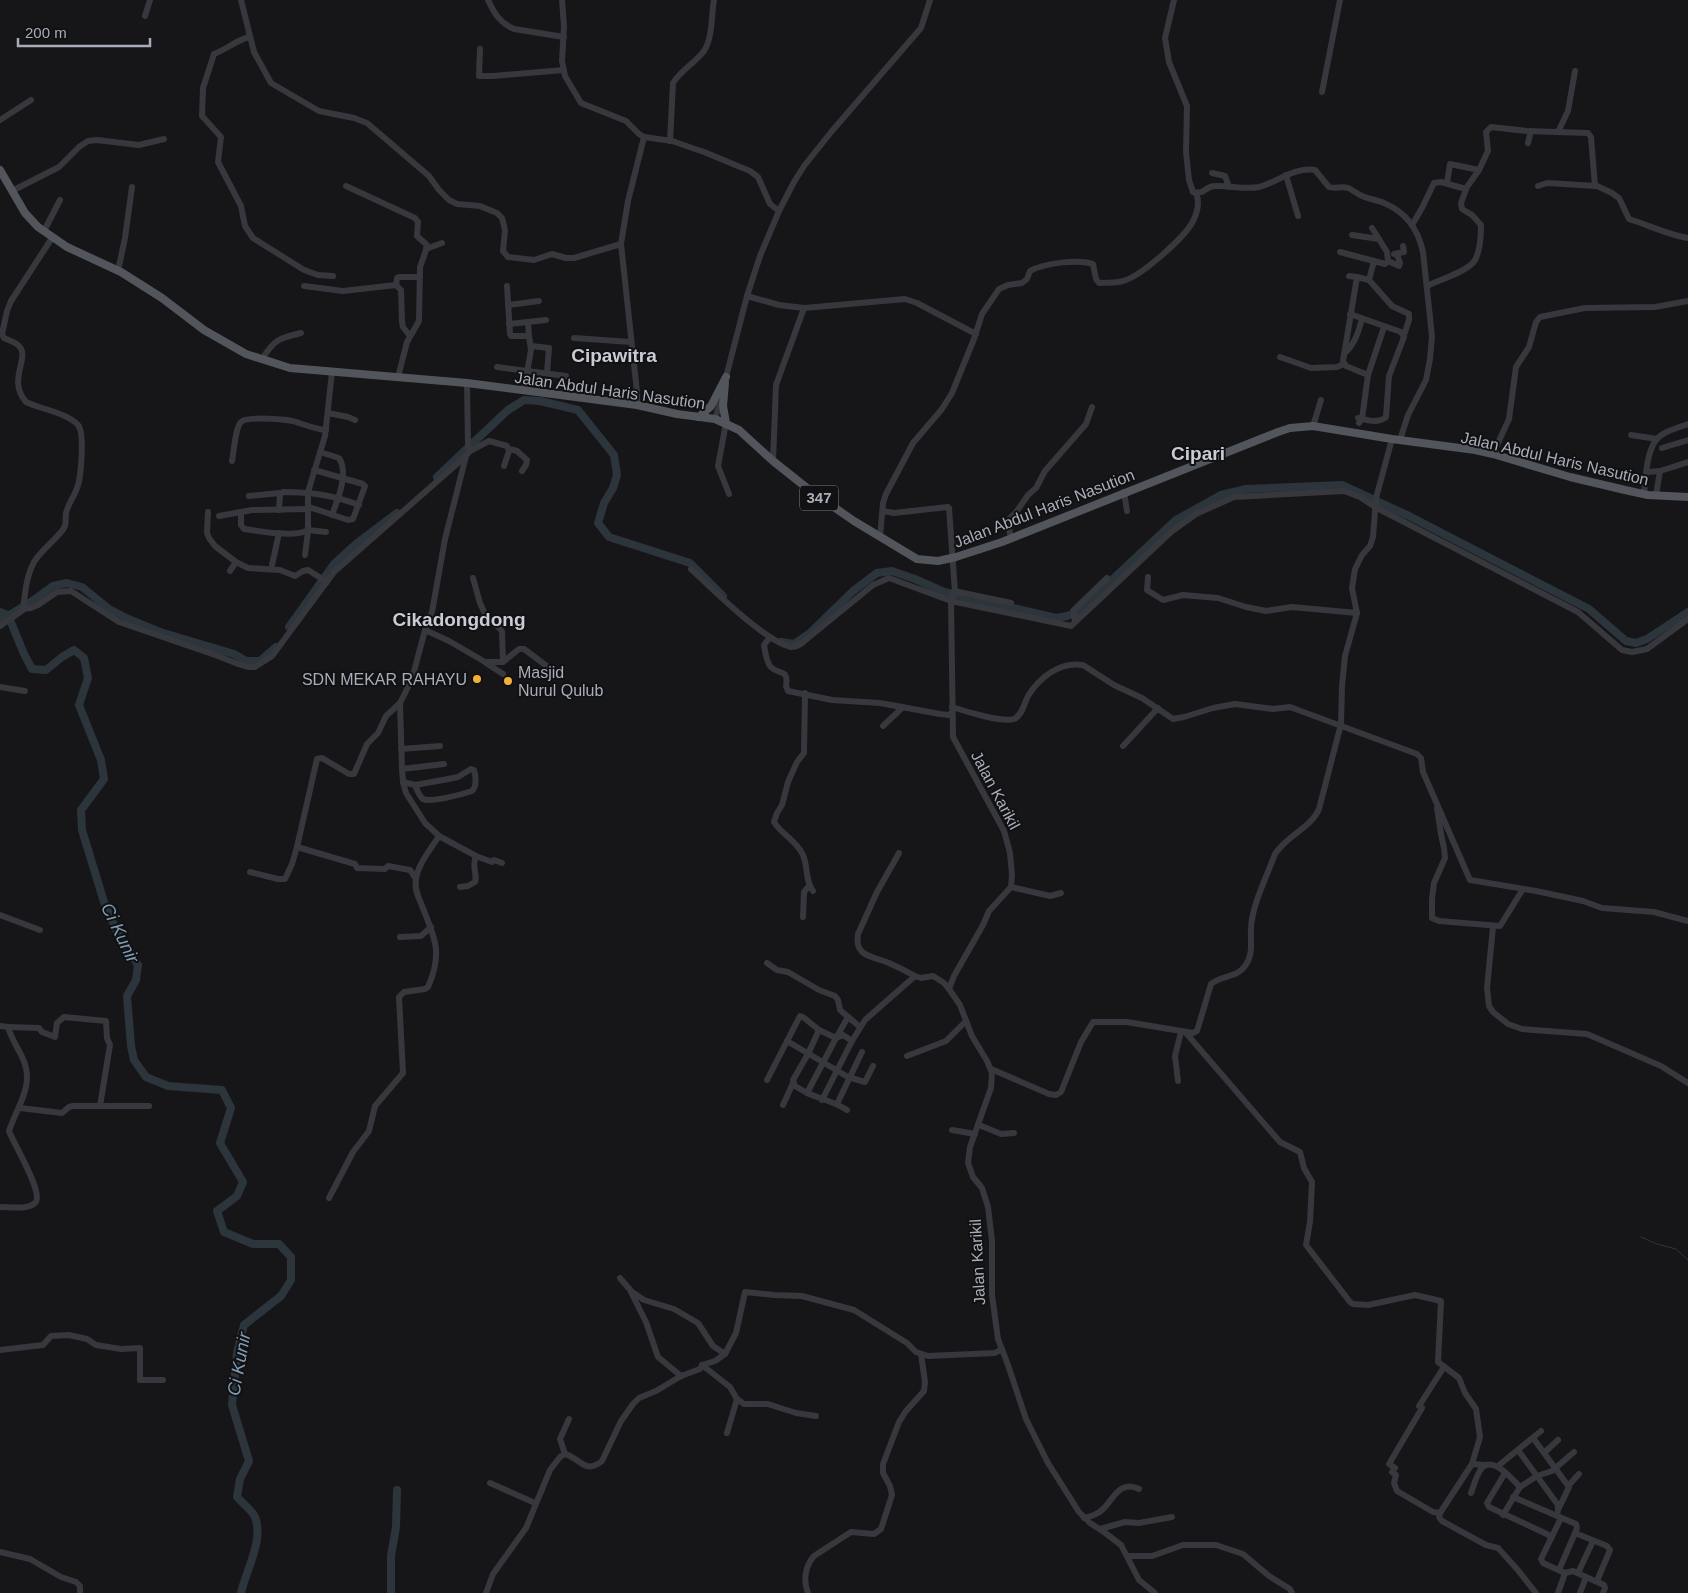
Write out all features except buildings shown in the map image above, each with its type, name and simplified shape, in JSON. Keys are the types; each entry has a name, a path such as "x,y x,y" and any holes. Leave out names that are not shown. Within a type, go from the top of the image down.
{"main road":[{"name":"Jalan Abdul Haris Nasution","path":"0,170 25,213 52,238 118,271 162,298 204,330 246,354 290,368 524,390 637,405 677,414 715,419 739,430 773,461 854,522 917,559 938,561 1011,538 1278,432 1303,426 1314,426 1493,454 1570,477 1644,494 1688,497"},
{"path":"699,417 711,406 726,376"},
{"path":"726,376 723,406 726,423"}],"street":[{"path":"145,16 150,0"},
{"path":"241,0 249,37 269,80 274,85 319,111 354,118 367,123 430,176 449,200 457,204 480,206 498,213 504,223 505,236 503,248 504,253 508,257 534,260 552,254 574,258 621,244"},
{"path":"488,0 494,13 508,27 564,37"},
{"path":"562,0 564,37 562,61 565,76 581,103 626,121 644,137 670,141 704,152 754,173 770,204 779,211"},
{"path":"670,141 673,82 704,51 710,34 714,0"},
{"path":"715,419 747,296 760,256 779,211 804,166 921,28 930,0"},
{"path":"880,537 886,494 913,443 942,409 952,393 982,314 999,290 1008,285 1022,283 1033,269 1050,265 1088,263 1093,264 1098,283 1127,280 1157,260 1189,228 1195,219 1199,204 1196,193 1193,192 1191,186 1186,152 1187,106 1169,62 1164,38 1174,0"},
{"path":"1322,92 1340,0"},
{"path":"249,37 236,41 223,51 214,54 204,88 202,116 221,136 218,158 219,166 241,206 245,226 254,239 304,270 318,275 333,276"},
{"path":"480,49 479,76 564,70"},
{"path":"1558,132 1568,111 1576,71"},
{"path":"0,120 31,100"},
{"path":"1427,286 1466,268 1474,262 1476,257 1481,225 1462,208 1461,203 1466,189 1480,170 1488,151 1486,132 1488,129 1495,127 1531,131 1586,133 1590,135 1595,186"},
{"path":"1528,143 1531,131"},
{"path":"637,405 621,244 628,201 644,137"},
{"path":"12,191 59,167 79,147 88,141 97,140 139,145 164,139"},
{"path":"1447,183 1450,164 1480,170"},
{"path":"899,853 877,892 858,934 857,940 861,951 869,957 890,963 915,976 921,978 932,976 944,983 960,1005 965,1022 991,1069 1056,1095 1061,1092 1081,1042 1093,1022 1127,1022 1184,1032 1194,1033 1197,1031 1211,984 1215,980 1238,973 1249,960 1252,948 1251,928 1253,914 1279,848 1317,815 1340,726 1346,656 1358,613 1352,588 1358,560 1370,546 1373,537 1375,503 1396,440 1426,380 1429,370 1432,342 1420,237 1402,213 1383,202 1360,195 1348,188 1329,187 1315,170 1306,170 1286,175 1257,187 1212,186 1201,193 1196,193"},
{"path":"1212,173 1225,176 1229,187"},
{"path":"1286,175 1298,216"},
{"path":"1412,225 1434,183 1447,183 1466,189"},
{"path":"1538,186 1545,183 1595,186 1618,197 1629,219 1672,235 1688,238"},
{"path":"346,186 415,218 418,222 417,236 427,245 420,267 419,321 407,342 398,377"},
{"path":"118,271 132,187"},
{"path":"44,231 60,200"},
{"path":"1372,228 1388,258 1399,266 1400,262 1397,254"},
{"path":"1352,235 1379,239"},
{"path":"23,608 28,579 34,562 64,527 66,512 77,488 80,476 82,440 79,426 53,412 26,402 18,387 17,380 23,359 22,349 16,343 4,338 2,334 11,301 52,238"},
{"path":"426,249 442,243"},
{"path":"1340,252 1385,264 1388,258 1404,252 1404,246"},
{"path":"1369,280 1374,261"},
{"path":"1348,276 1369,280 1392,306 1408,314 1409,320 1389,376 1386,417 1378,420 1360,420"},
{"path":"396,285 397,278 419,277"},
{"path":"1344,364 1343,355 1357,277"},
{"path":"304,286 343,291 356,288 396,285"},
{"path":"396,285 401,290 402,322 410,336"},
{"path":"507,286 511,336 529,336"},
{"path":"747,296 779,305 804,308 905,299 917,303 976,334"},
{"path":"508,305 538,301"},
{"path":"1493,454 1509,418 1516,367 1529,348 1536,322 1540,317 1585,308 1655,307 1688,301"},
{"path":"773,461 776,385 804,308"},
{"path":"1350,314 1401,332 1404,335"},
{"path":"1343,355 1356,339 1362,319"},
{"path":"509,324 546,320"},
{"path":"524,390 531,346 528,322"},
{"path":"1358,434 1366,375 1384,327"},
{"path":"262,359 271,345 284,338 301,333"},
{"path":"574,338 631,342"},
{"path":"531,346 549,348 547,373"},
{"path":"1280,357 1308,368 1316,369 1338,367 1344,364"},
{"path":"1344,364 1366,375"},
{"path":"497,367 566,376"},
{"path":"305,555 308,530 308,492 326,430 332,372"},
{"path":"250,872 284,879 292,864 297,847 318,758 322,758 348,774 354,774 367,744 378,733 386,716 400,703 412,679 425,630 432,612 445,539 468,450 467,384"},
{"path":"1314,426 1321,400"},
{"path":"1011,538 1008,524 1009,518 1017,511 1028,494 1036,488 1045,471 1086,424 1092,407"},
{"path":"328,413 355,420"},
{"path":"232,461 239,424 244,420 283,420 299,422 315,429 326,430"},
{"path":"726,423 718,466 729,494"},
{"path":"1644,494 1650,456 1657,439 1667,432 1688,424"},
{"path":"1631,435 1657,439"},
{"path":"1662,448 1688,440"},
{"path":"2,625 23,608 31,608 38,605 57,592 71,591 119,622 238,664 254,667 272,656 324,580 468,450 489,441 507,446 509,449 517,451 527,460 522,471"},
{"path":"504,466 509,449"},
{"path":"320,452 340,460 342,466 338,497 332,515"},
{"path":"1647,472 1660,472 1688,462"},
{"path":"219,516 241,512 309,508 348,520 354,519 365,486 342,477 314,470"},
{"path":"1656,496 1660,472"},
{"path":"1074,616 1184,522 1196,514 1230,498 1344,491 1375,503 1578,612 1622,650 1628,652 1647,649 1688,619"},
{"path":"249,496 308,492 338,497 359,506"},
{"path":"1124,492 1127,511"},
{"path":"278,510 280,493"},
{"path":"883,512 894,513 949,508 954,591 951,601"},
{"path":"208,512 207,533 209,538 215,546 236,562 248,568 280,570 295,576 308,570 324,580"},
{"path":"241,512 242,528 279,533 305,532 308,530 326,532"},
{"path":"272,565 279,533"},
{"path":"230,571 236,562"},
{"path":"691,570 752,623 779,643 790,646 798,646 873,584 886,579 894,579 951,601 1071,626 1074,616 1107,578"},
{"path":"1148,577 1147,590 1163,600 1183,595 1218,598 1266,611 1292,607 1358,613"},
{"path":"473,578 485,614 502,632 503,662"},
{"path":"954,591 1011,604"},
{"name":"Jalan Karikil","path":"951,601 952,730 955,743 1006,837 1010,853 1011,887"},
{"path":"425,630 449,641 503,674"},
{"path":"770,636 764,645 769,664 787,677 787,690 832,700 880,703 949,715 952,710 1008,720 1020,714 1029,695 1051,672 1059,667 1078,664 1085,666 1114,685 1175,719 1235,704 1273,709 1286,707 1417,754 1421,758 1423,772 1436,799 1468,879 1583,901 1602,908 1654,912 1688,921"},
{"path":"485,662 503,662 521,648 556,673"},
{"path":"0,687 25,691"},
{"path":"803,918 804,892 811,889 804,857 798,846 780,831 774,822 789,779 797,762 804,753 805,693"},
{"path":"400,703 403,782 413,805 425,823 439,836 476,856 492,862 494,860 502,863"},
{"path":"883,726 903,707"},
{"path":"1123,746 1158,708"},
{"path":"401,750 440,746"},
{"path":"402,769 444,764"},
{"path":"403,782 415,785 458,777 471,769 476,774 475,786 472,791 433,800 422,798 415,785"},
{"path":"1436,799 1444,858 1434,883 1432,918 1439,922 1500,926 1523,889"},
{"path":"330,1198 353,1152 369,1131 376,1106 404,1073 399,996 404,992 425,989 429,985 435,964 436,945 431,927 416,891 416,879 420,867 439,836"},
{"path":"297,847 354,864 357,868 385,869 388,866 410,870 416,879"},
{"path":"460,887 468,886 475,882 473,866 476,856"},
{"path":"949,989 954,976 989,912 1011,887 1050,896 1061,893"},
{"path":"0,915 40,930"},
{"path":"400,937 420,936 431,927"},
{"path":"1493,927 1488,1006 1508,1024 1522,1029 1587,1034 1662,1066 1688,1083"},
{"path":"767,963 774,969 788,972 819,990 835,996 840,1010 860,1027"},
{"path":"822,1100 860,1027 915,976"},
{"path":"767,1080 801,1016 819,1030 836,1038 843,1035 852,1042"},
{"path":"0,1026 39,1028 42,1032 55,1037 57,1023 64,1017 106,1022 107,1038 110,1045 100,1106"},
{"path":"807,1093 848,1017"},
{"path":"906,1056 946,1041 965,1022"},
{"path":"0,1207 22,1207 36,1203 37,1199 29,1170 17,1150 9,1131 26,1091 27,1073 24,1061 8,1027"},
{"path":"783,1105 793,1080 819,1030"},
{"path":"1178,1081 1175,1056 1184,1032"},
{"path":"1184,1032 1280,1142 1295,1148 1301,1153 1303,1166 1312,1182 1310,1222 1306,1245 1350,1302 1362,1305 1415,1295 1440,1301 1438,1361 1459,1378 1464,1394 1476,1409 1480,1437 1472,1464 1439,1517 1442,1521 1486,1545 1498,1548 1536,1593"},
{"path":"787,1041 848,1077 865,1082 873,1066"},
{"path":"837,1104 848,1077 862,1052"},
{"name":"Jalan Karikil","path":"991,1069 991,1088 978,1125 971,1133 968,1163 974,1177 982,1188 988,1207 992,1242 993,1304 996,1331 1026,1419 1048,1464 1084,1518 1121,1545 1140,1580 1156,1593"},
{"path":"793,1083 807,1093 837,1104 847,1110"},
{"path":"20,1108 62,1113 73,1106 149,1106"},
{"path":"978,1125 1001,1134 1014,1134"},
{"path":"952,1130 971,1133"},
{"path":"620,1278 644,1300 674,1309 695,1321 713,1346 725,1354"},
{"path":"628,1287 646,1322 658,1357 681,1376"},
{"path":"569,1419 560,1439 565,1454 586,1466 591,1467 598,1464 602,1460 616,1431 639,1398 656,1391 681,1376 700,1369 702,1365 715,1361 725,1354 736,1334 744,1294 748,1292 774,1296 802,1296 854,1310 921,1354 928,1356 995,1353 1002,1349"},
{"path":"0,1350 43,1345 51,1336 69,1335 86,1339 96,1345 123,1349 140,1348 140,1379 164,1380"},
{"path":"808,1593 806,1570 814,1556 851,1532 874,1534 881,1530 892,1495 890,1486 884,1476 883,1464 899,1422 906,1410 924,1391 925,1382 921,1354"},
{"path":"702,1365 730,1387 737,1400 744,1404 768,1404 796,1413 816,1416"},
{"path":"1440,1513 1434,1512 1397,1491 1394,1483 1396,1475 1392,1472 1395,1468 1389,1464 1422,1408 1419,1406 1444,1367"},
{"path":"727,1433 737,1400"},
{"path":"1498,1466 1541,1431"},
{"path":"1533,1438 1556,1468 1569,1490 1559,1508 1559,1517 1541,1560 1562,1572 1578,1573 1597,1582 1604,1586 1602,1593"},
{"path":"1544,1453 1558,1440"},
{"path":"1518,1450 1559,1508"},
{"path":"1503,1515 1520,1487 1537,1476 1549,1473 1574,1452"},
{"path":"486,1593 493,1574 526,1528 550,1470 560,1457 565,1454"},
{"path":"1472,1464 1492,1464 1498,1466 1520,1487"},
{"path":"1471,1493 1485,1465"},
{"path":"1505,1472 1487,1502 1491,1509 1550,1537"},
{"path":"1568,1486 1580,1474"},
{"path":"490,1482 535,1503"},
{"path":"1084,1518 1102,1510 1120,1489 1132,1486 1139,1489"},
{"path":"1513,1497 1576,1524 1577,1528 1562,1572 1558,1593"},
{"path":"1100,1529 1125,1522 1140,1523 1172,1517"},
{"path":"1575,1533 1607,1546 1610,1550 1597,1582"},
{"path":"1578,1573 1593,1541"},
{"path":"1128,1556 1152,1556 1183,1545 1216,1545 1243,1554 1270,1576 1290,1589 1292,1593"},
{"path":"0,1552 30,1559 60,1577 76,1582 80,1586 80,1593"},
{"path":"1580,1593 1586,1577"}],"waterway":[{"path":"437,477 508,410 524,400 540,401 578,410 614,455 617,475 613,488 604,503 598,523 609,537 690,563 723,596"},
{"path":"781,642 794,644 810,633 853,591 877,573 892,571 944,592 1056,618 1067,616 1078,612 1176,520 1221,495 1246,489 1342,485 1409,516 1589,609 1626,641 1636,643 1647,639 1688,612"},
{"path":"289,627 334,564 356,544 397,513"},
{"path":"0,621 53,586 67,583 82,587 109,609 126,618 160,632 234,654 246,661 260,661 276,647"},
{"name":"Ci Kunir","path":"0,612 8,615 32,669 46,670 74,650 84,658 88,678 79,705 101,760 104,779 81,810 82,830 104,902 117,932 138,965 136,980 127,996 134,1060 146,1077 168,1086 222,1090 231,1108 220,1143 243,1182 237,1196 217,1211 224,1232 253,1244 279,1244 291,1257 291,1280 281,1296 244,1325 237,1353 232,1405 249,1461 240,1479 237,1497 254,1514 257,1526 256,1546 241,1593"},
{"path":"1641,1237 1676,1249 1688,1260"},
{"path":"391,1593 391,1556 396,1527 397,1490"}],"place":[{"name":"SDN MEKAR RAHAYU","path":"477,679"},
{"name":"Masjid Nurul Qulub","path":"508,681"}],"district":[{"name":"Cipawitra","path":"614,355"},
{"name":"Cipari","path":"1198,453"},
{"name":"Cikadongdong","path":"459,619"}]}
